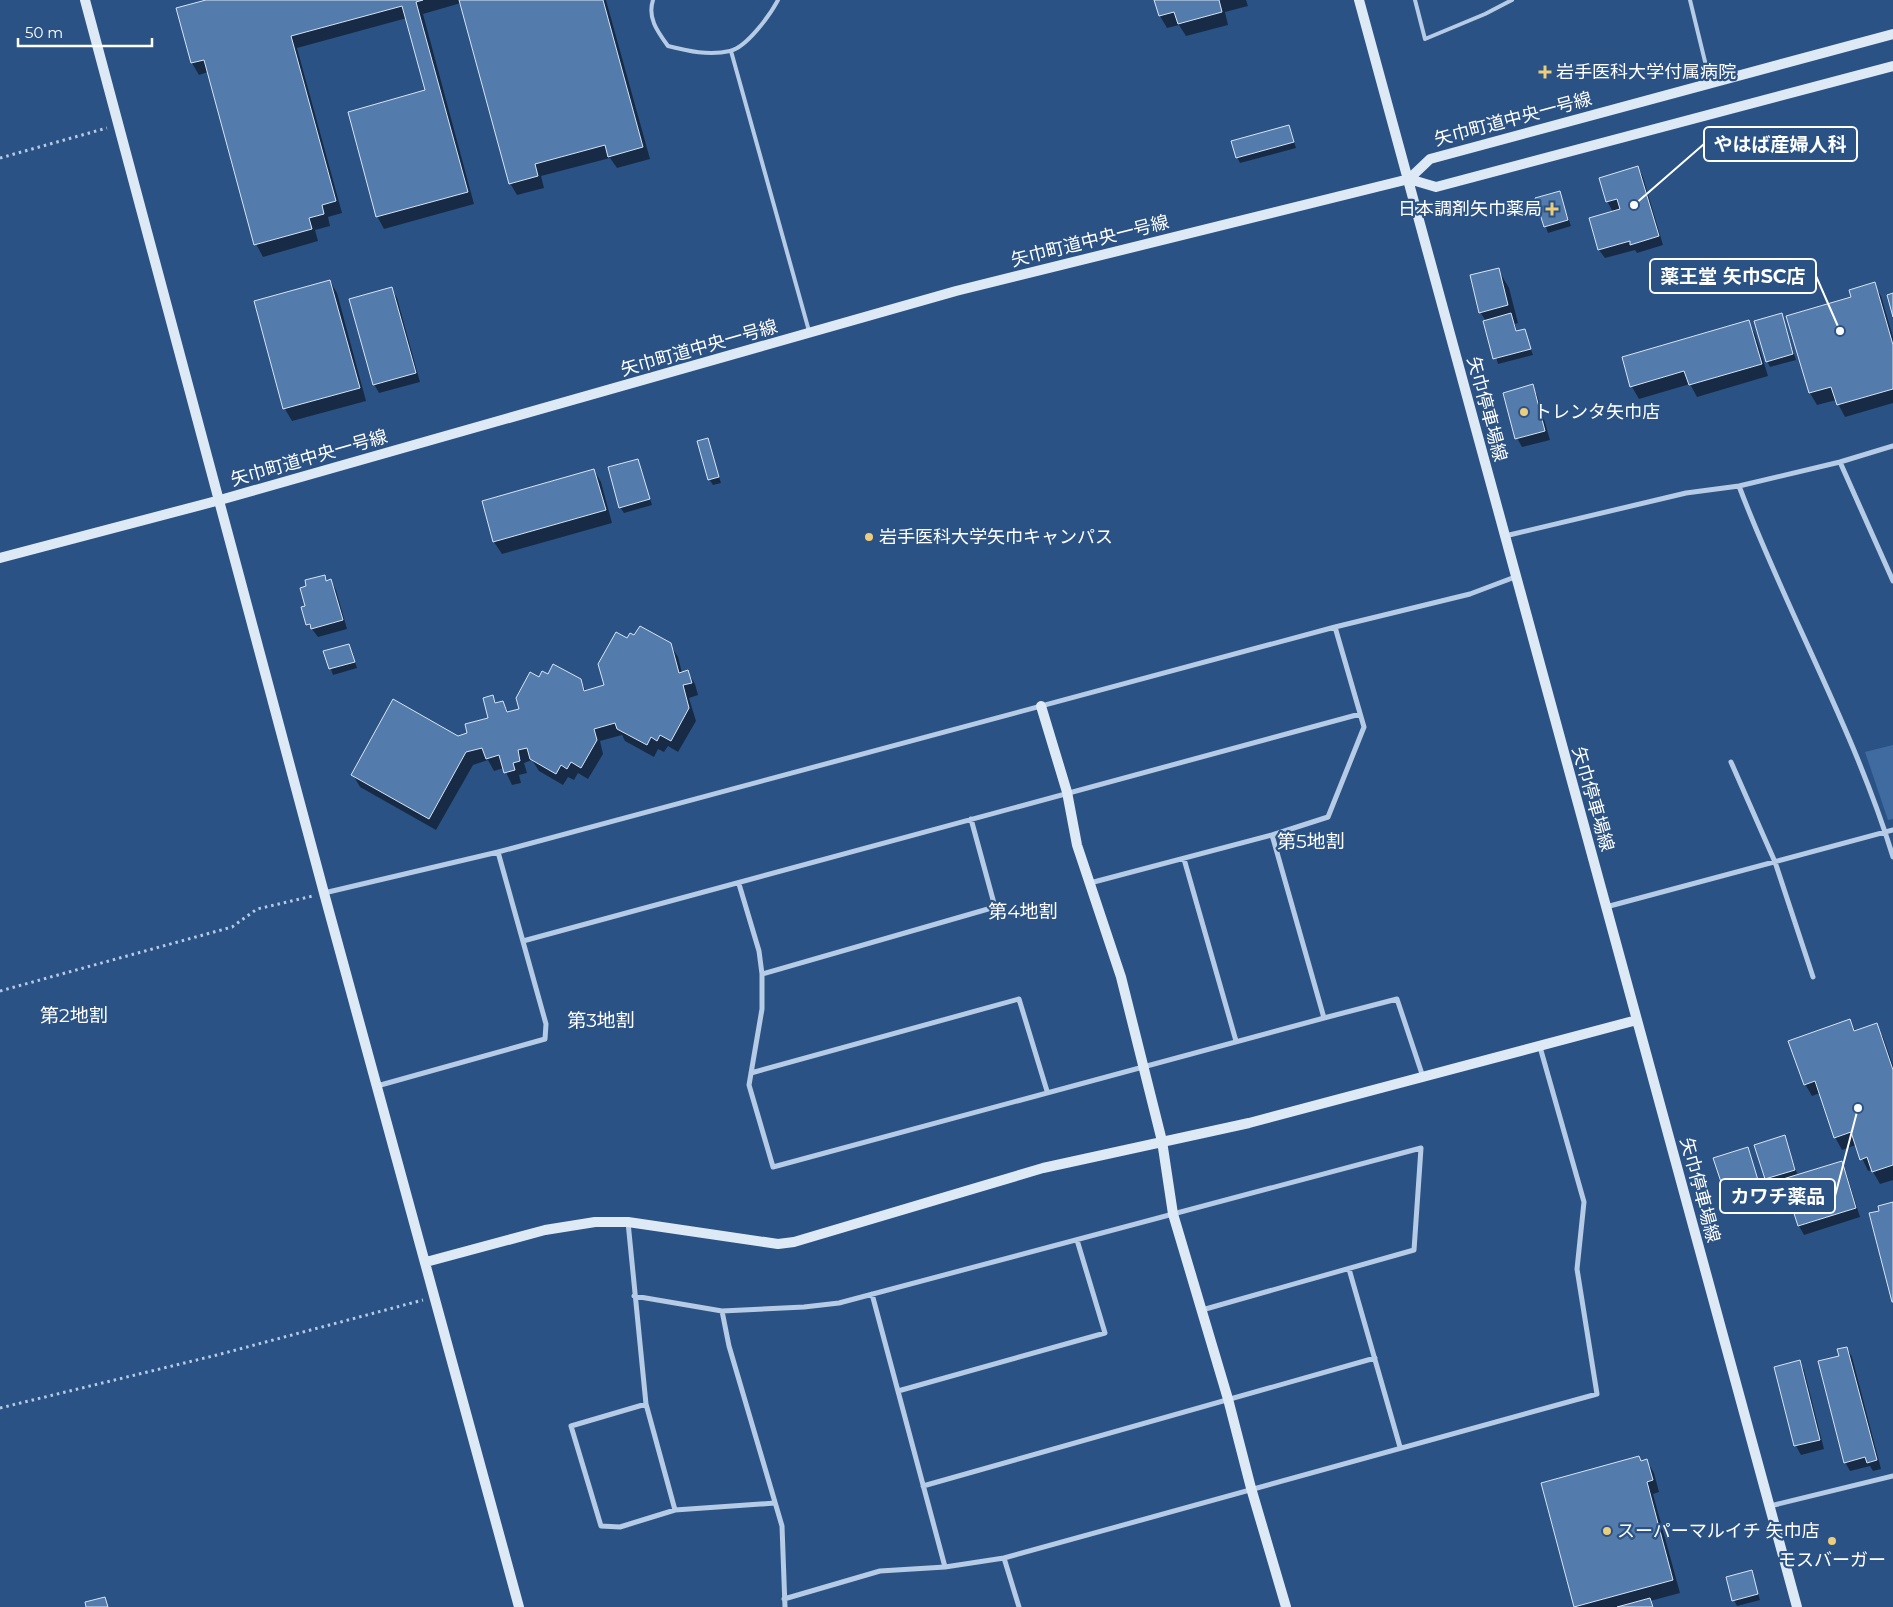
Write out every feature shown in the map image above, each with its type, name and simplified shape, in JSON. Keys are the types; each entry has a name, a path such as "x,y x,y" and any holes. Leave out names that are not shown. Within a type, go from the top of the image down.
{"street":[{"path":"86,0 324,893 519,1607"},
{"name":"矢巾停車場線","path":"1359,0 1797,1607"},
{"name":"矢巾町道中央一号線","path":"0,558 220,500 966,289 1409,179 1430,159 1893,34"},
{"path":"1409,179 1436,187 1893,66"},
{"path":"1504,536 1686,493 1739,486 1840,462 1893,446"},
{"path":"1840,462 1893,581"},
{"path":"1739,486 1756,530 1864,776 1886,832 1893,857"},
{"path":"324,893 498,852 1335,627 1470,594 1515,577"},
{"path":"1090,884 1272,835 1328,817 1364,726 1335,627"},
{"path":"1041,706 1067,792 1078,845 1121,977 1162,1140 1173,1214 1228,1399 1251,1488 1286,1607"},
{"path":"523,941 739,884 1067,792 1360,714"},
{"path":"1732,762 1775,862 1812,977"},
{"path":"762,974 995,907 971,819"},
{"path":"1606,907 1893,830"},
{"path":"1272,835 1324,1018"},
{"path":"377,1086 545,1039 546,1024 498,852"},
{"path":"1184,858 1236,1040"},
{"path":"739,884 759,951 762,974 762,1008 749,1085 773,1167 1047,1091 1145,1067 1236,1040 1398,998 1423,1077"},
{"path":"751,1073 1019,999 1047,1091"},
{"path":"426,1262 545,1230 595,1222 628,1222 778,1244 794,1242 1043,1168 1162,1140 1249,1123 1636,1020"},
{"path":"784,1600 880,1571 945,1567 1004,1558 1251,1488 1596,1394 1577,1269 1584,1202 1540,1047"},
{"path":"634,1296 722,1311 804,1307 839,1303 1422,1148 1414,1250 1202,1310"},
{"path":"628,1222 646,1404 675,1510"},
{"path":"898,1391 1105,1333 1077,1240"},
{"path":"1349,1269 1400,1447"},
{"path":"872,1294 945,1567"},
{"path":"722,1311 729,1346 782,1526 785,1607"},
{"path":"923,1486 1375,1358"},
{"path":"646,1404 571,1426 601,1526 620,1527 675,1510 774,1503"},
{"path":"1769,1506 1893,1476"},
{"path":"1004,1558 1019,1607"}],"lane":[{"path":"653,0 650,9 654,27 668,46 697,53 732,51 765,20 778,0"},
{"path":"1415,0 1425,39 1485,14 1512,0"},
{"path":"1690,0 1710,82"},
{"path":"732,51 809,333"}],"path":[{"path":"0,158 119,124"},
{"path":"0,991 232,928 257,909 324,893"},
{"path":"0,1408 217,1355 434,1298"}],"shaded area":[{"path":"1893,745 1893,819 1888,820 1865,752"}],"building":[{"path":"206,0 423,0 416,2 468,192 376,217 348,112 425,90 402,6 291,36 336,201 322,205 324,214 309,218 312,229 254,245 204,60 191,63 176,8"},
{"path":"459,0 603,0 643,147 608,157 605,145 535,164 538,176 509,184"},
{"path":"1154,0 1219,0 1222,12 1178,24 1174,12 1159,16"},
{"path":"1289,125 1294,142 1236,158 1231,141"},
{"path":"1638,166 1659,236 1630,245 1630,241 1598,250 1589,218 1620,209 1617,199 1606,202 1599,178"},
{"name":"日本調剤矢巾薬局","path":"1560,191 1568,220 1544,227 1535,198"},
{"path":"1499,268 1508,305 1479,313 1470,275"},
{"path":"330,280 360,388 283,409 254,301"},
{"path":"1875,282 1893,345 1893,389 1837,405 1831,387 1809,393 1786,316 1851,297 1849,290"},
{"path":"392,287 416,373 373,385 349,299"},
{"path":"1893,293 1893,317 1887,295"},
{"path":"1511,313 1516,331 1525,329 1531,349 1493,359 1483,321"},
{"path":"1782,313 1793,354 1766,362 1754,321"},
{"path":"1749,320 1762,364 1689,385 1684,371 1630,387 1622,357"},
{"name":"トレンタ矢巾店","path":"1533,384 1545,431 1515,439 1503,393"},
{"path":"708,438 719,477 708,480 697,441"},
{"path":"638,459 650,499 619,508 608,467"},
{"path":"594,469 606,510 493,542 482,501"},
{"path":"325,575 326,581 331,579 343,620 311,629 310,624 306,625 301,607 305,606 300,588 306,586 305,580"},
{"path":"640,626 671,643 679,673 688,670 692,683 683,685 689,708 671,741 660,735 657,741 651,737 647,745 617,729 615,723 594,729 597,740 581,768 571,762 567,769 561,765 556,774 530,759 527,748 518,750 520,761 513,763 515,770 504,773 499,755 486,759 482,748 466,752 429,819 351,775 393,699 458,736 467,733 465,724 488,718 483,698 493,695 495,703 503,701 507,712 519,709 516,698 530,672 539,677 542,671 548,674 553,664 581,679 584,691 604,685 598,664 616,632 627,638 630,633 634,635"},
{"path":"349,644 355,662 329,669 323,651"},
{"path":"1850,1019 1854,1031 1877,1023 1893,1070 1893,1165 1872,1172 1867,1157 1860,1160 1851,1132 1834,1138 1815,1081 1804,1085 1788,1041"},
{"path":"1785,1135 1795,1170 1765,1179 1754,1145"},
{"path":"1748,1147 1758,1180 1724,1191 1713,1158"},
{"path":"1842,1161 1856,1208 1798,1226 1783,1179"},
{"path":"1893,1202 1892,1302 1869,1213 1879,1211 1878,1206"},
{"path":"1847,1347 1877,1460 1867,1463 1865,1457 1844,1463 1818,1361 1839,1356 1837,1349"},
{"path":"1800,1360 1820,1440 1794,1446 1774,1367"},
{"name":"スーパーマルイチ 矢巾店","path":"1639,1456 1641,1461 1647,1459 1653,1480 1647,1482 1673,1580 1574,1607 1541,1483"},
{"path":"1752,1570 1758,1594 1732,1601 1726,1577"},
{"path":"105,1597 108,1607 86,1607 85,1602"},
{"path":"1650,1598 1653,1607 1617,1607"}],"place":[{"name":"岩手医科大学付属病院","path":"1545,72"},
{"name":"やはば産婦人科","path":"1634,205"},
{"name":"日本調剤矢巾薬局","path":"1552,209"},
{"name":"薬王堂 矢巾SC店","path":"1840,331"},
{"name":"トレンタ矢巾店","path":"1524,412"},
{"name":"岩手医科大学矢巾キャンパス","path":"869,537"},
{"name":"カワチ薬品","path":"1858,1108"},
{"name":"スーパーマルイチ 矢巾店","path":"1607,1531"},
{"name":"モスバーガー","path":"1832,1541"}],"district":[{"name":"第5地割","path":"1311,841"},
{"name":"第4地割","path":"1023,911"},
{"name":"第2地割","path":"74,1015"},
{"name":"第3地割","path":"601,1020"}]}
